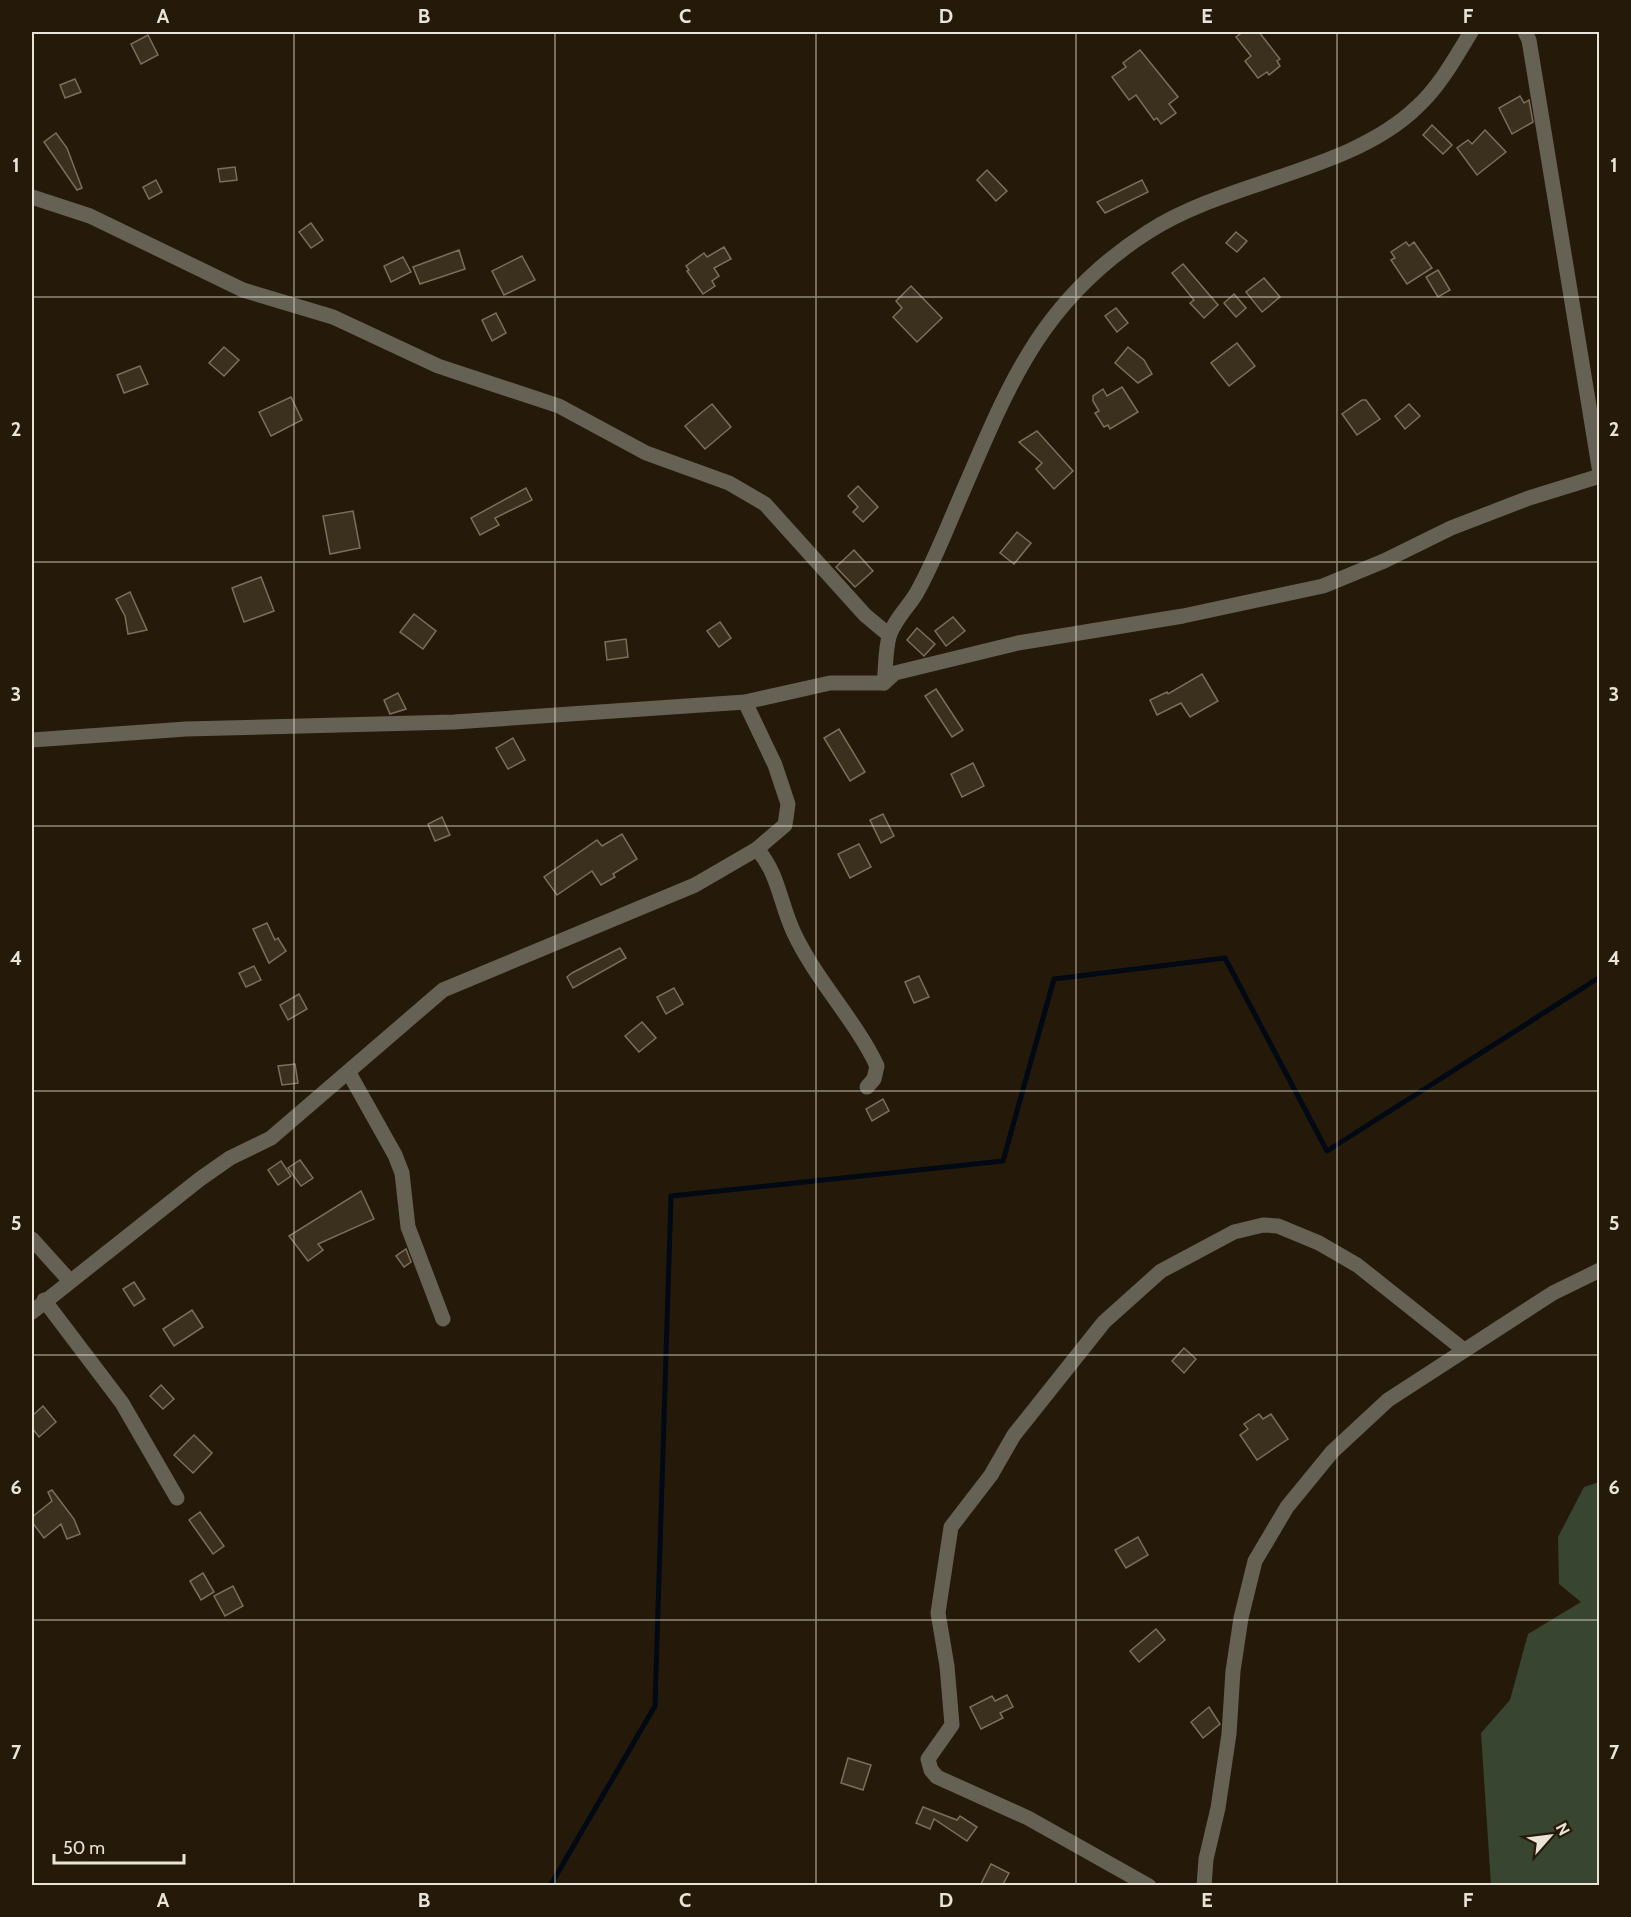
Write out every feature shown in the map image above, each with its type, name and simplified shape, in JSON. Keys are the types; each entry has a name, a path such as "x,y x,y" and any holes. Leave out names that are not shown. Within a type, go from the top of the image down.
{"street":[{"path":"884,683 889,635 916,594 937,552 995,415 1037,336 1064,301 1091,275 1148,231 1198,206 1354,149 1388,131 1418,107 1447,72 1471,32"},
{"path":"32,740 186,729 454,722 745,702 830,683 884,683 895,674 1018,643 1183,616 1323,586 1384,561 1451,528 1599,474 1529,40 1525,32"},
{"path":"32,197 90,216 243,290 333,317 438,366 559,406 646,453 729,483 771,510 865,615 889,635"},
{"path":"32,1311 200,1179 230,1158 271,1138 443,990 696,885 757,849 785,825 788,804 775,765 745,702"},
{"path":"757,849 771,864 793,932 877,1066 874,1079 867,1087"},
{"path":"349,1073 395,1155 402,1173 408,1227 443,1319"},
{"path":"1149,1886 1028,1818 937,1777 931,1770 928,1759 952,1725 947,1666 938,1614 951,1527 991,1475 1014,1435 1104,1322 1161,1271 1234,1232 1263,1225 1278,1226 1319,1243 1357,1265 1464,1350"},
{"path":"32,1239 69,1280"},
{"path":"1204,1886 1206,1859 1218,1808 1241,1618 1255,1561 1287,1508 1332,1452 1388,1400 1553,1293 1599,1270"},
{"path":"44,1300 122,1403 177,1498"}],"green space":[{"path":"1599,1482 1599,1885 1491,1885 1481,1733 1510,1700 1528,1634 1581,1602 1559,1584 1558,1537 1584,1487"}],"building":[{"path":"1243,32 1259,32 1280,59 1277,61 1280,66 1269,75 1267,72 1258,78 1245,61 1251,56 1236,37"},
{"path":"148,35 158,55 141,64 131,44"},
{"path":"1140,50 1178,97 1169,104 1176,113 1161,124 1157,118 1154,120 1136,95 1129,100 1112,77 1126,67 1123,63"},
{"path":"75,79 81,92 65,98 60,85"},
{"path":"1520,96 1524,103 1529,100 1533,122 1512,134 1499,108"},
{"path":"1432,125 1452,145 1443,154 1423,135"},
{"path":"1485,130 1506,152 1477,175 1457,148 1468,140 1472,144"},
{"path":"56,133 67,148 82,188 77,190 44,142"},
{"path":"235,167 237,180 220,182 218,169"},
{"path":"987,170 1007,191 996,201 977,180"},
{"path":"156,180 162,192 149,199 143,187"},
{"path":"1142,180 1148,192 1105,213 1097,202"},
{"path":"311,223 323,240 311,248 299,232"},
{"path":"1236,232 1247,241 1237,252 1226,243"},
{"path":"1406,242 1409,246 1414,242 1432,268 1407,284 1391,260 1395,258 1391,252"},
{"path":"724,247 731,259 714,268 719,276 712,281 715,286 703,294 686,266 704,253 707,257"},
{"path":"459,250 465,269 420,284 413,267"},
{"path":"522,256 535,280 504,295 492,271"},
{"path":"403,257 411,272 391,282 384,266"},
{"path":"1183,264 1218,305 1204,318 1190,303 1194,300 1172,273"},
{"path":"1438,270 1450,290 1438,297 1426,277"},
{"path":"1264,278 1280,297 1262,312 1246,292"},
{"path":"911,286 942,318 917,342 893,317 902,308 896,301"},
{"path":"1234,294 1246,308 1236,317 1224,303"},
{"path":"1116,308 1128,323 1117,332 1105,316"},
{"path":"496,313 506,333 492,341 482,320"},
{"path":"1237,343 1255,366 1229,386 1211,363"},
{"path":"224,347 239,360 224,376 209,363"},
{"path":"1128,347 1144,360 1152,374 1138,383 1115,363"},
{"path":"140,366 148,384 124,393 117,375"},
{"path":"1122,387 1138,412 1110,429 1108,425 1104,427 1095,413 1099,411 1093,401 1093,396 1103,389 1107,396"},
{"path":"291,397 302,420 271,436 259,412"},
{"path":"1362,400 1366,400 1380,419 1357,435 1342,414"},
{"path":"712,404 731,427 705,449 685,426"},
{"path":"1409,404 1420,416 1405,429 1395,416"},
{"path":"1037,431 1073,471 1054,489 1036,469 1042,463 1019,442"},
{"path":"858,486 878,507 863,522 853,512 858,507 848,496"},
{"path":"526,488 532,500 495,518 499,525 480,535 471,518"},
{"path":"353,511 360,548 330,554 323,516"},
{"path":"1017,532 1031,543 1014,564 1000,553"},
{"path":"854,550 873,571 855,587 836,567"},
{"path":"261,577 274,611 244,622 232,588"},
{"path":"130,592 147,630 128,634 125,616 116,599"},
{"path":"414,614 436,631 423,649 400,632"},
{"path":"953,617 965,631 946,646 935,631"},
{"path":"720,622 731,638 719,647 707,631"},
{"path":"917,628 935,644 924,656 907,640"},
{"path":"626,639 628,657 607,660 605,642"},
{"path":"1202,674 1218,701 1190,717 1181,703 1157,715 1150,700 1167,692 1168,694"},
{"path":"936,689 963,730 952,737 925,696"},
{"path":"398,693 406,709 390,714 384,700"},
{"path":"839,729 865,772 850,781 824,738"},
{"path":"513,738 525,760 508,769 496,748"},
{"path":"973,763 984,786 962,797 951,774"},
{"path":"883,814 894,836 881,843 870,820"},
{"path":"442,817 450,835 435,841 428,824"},
{"path":"622,834 637,859 613,874 615,877 601,885 592,871 557,895 544,877 597,840 602,846"},
{"path":"859,844 871,867 850,878 838,854"},
{"path":"267,923 275,940 278,938 286,951 269,963 253,929"},
{"path":"620,948 626,958 573,988 567,977"},
{"path":"254,966 261,980 246,987 239,973"},
{"path":"919,976 929,997 914,1003 905,982"},
{"path":"674,988 683,1004 666,1014 657,997"},
{"path":"299,994 307,1009 288,1020 280,1005"},
{"path":"642,1022 656,1038 639,1052 625,1036"},
{"path":"295,1064 298,1083 282,1085 278,1066"},
{"path":"883,1099 889,1111 872,1121 866,1109"},
{"path":"300,1160 313,1178 301,1186 288,1168"},
{"path":"281,1161 291,1176 278,1185 268,1170"},
{"path":"361,1191 374,1219 318,1244 323,1250 308,1261 289,1236"},
{"path":"406,1249 411,1262 404,1267 396,1256"},
{"path":"134,1282 145,1299 134,1306 123,1289"},
{"path":"192,1310 203,1327 174,1346 163,1329"},
{"path":"1184,1348 1196,1359 1184,1373 1172,1361"},
{"path":"161,1385 174,1399 163,1409 150,1396"},
{"path":"43,1406 56,1422 39,1437 32,1428 32,1416"},
{"path":"1259,1414 1263,1419 1271,1414 1288,1439 1257,1460 1240,1435 1248,1429 1244,1424"},
{"path":"194,1435 212,1453 193,1473 174,1455"},
{"path":"52,1490 74,1519 80,1534 67,1539 61,1524 44,1538 32,1522 32,1517 52,1501 48,1492"},
{"path":"200,1512 224,1546 213,1554 189,1520"},
{"path":"1138,1537 1148,1555 1126,1568 1115,1550"},
{"path":"203,1573 214,1592 201,1600 190,1581"},
{"path":"233,1586 243,1606 225,1616 214,1596"},
{"path":"1156,1629 1165,1640 1139,1662 1130,1651"},
{"path":"1007,1695 1013,1707 1000,1713 1003,1718 981,1729 970,1707 992,1696 995,1701"},
{"path":"1209,1707 1220,1724 1203,1738 1191,1722"},
{"path":"848,1758 871,1765 863,1790 841,1783"},
{"path":"923,1807 957,1820 960,1816 977,1827 967,1841 934,1819 930,1829 916,1823"},
{"path":"991,1864 1009,1873 1002,1886 980,1886"}],"waterway":[{"path":"550,1886 655,1706 671,1196 1003,1161 1054,979 1225,958 1327,1151 1600,977"}]}
